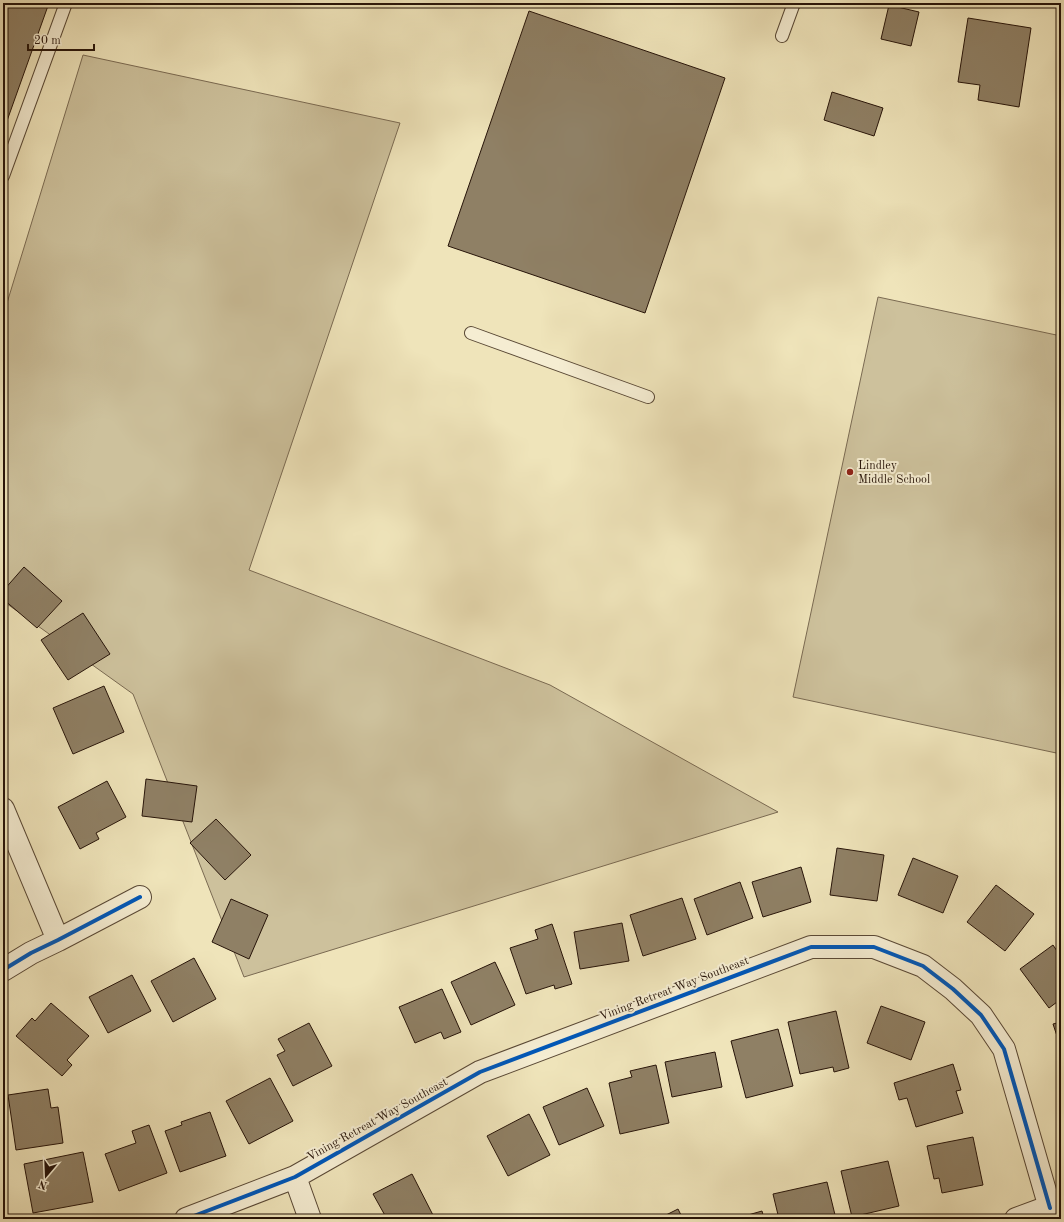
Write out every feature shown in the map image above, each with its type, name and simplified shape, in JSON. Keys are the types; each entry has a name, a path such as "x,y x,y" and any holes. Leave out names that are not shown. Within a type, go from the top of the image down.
{"street":[{"path":"3,809 58,940"},
{"path":"3,970 31,953 140,897"},
{"name":"Vining Retreat Way Southeast","path":"186,1219 295,1176 480,1072 811,947 874,947 923,966 953,989 981,1015 1004,1048 1055,1208"},
{"path":"295,1176 310,1219"},
{"path":"1016,1219 1042,1210 1055,1208"}],"lane":[{"path":"3,176 66,3"},
{"path":"782,36 794,3"},
{"path":"471,333 648,397"}],"shaded area":[{"path":"83,55 400,123 249,570 550,685 778,812 244,977 133,694 3,601 3,316"},
{"path":"878,297 1061,336 1061,754 793,697"}],"building":[{"path":"3,3 49,3 3,132"},
{"path":"889,5 919,12 911,46 881,39"},
{"path":"529,11 725,78 645,313 448,246"},
{"path":"968,18 1031,28 1019,107 978,100 980,85 958,82"},
{"path":"832,92 883,108 874,136 824,120"},
{"path":"24,567 62,601 37,628 3,599 3,591"},
{"path":"83,613 110,654 68,680 41,640"},
{"path":"104,686 124,732 73,754 53,708"},
{"path":"146,779 197,786 192,822 142,816"},
{"path":"107,781 126,817 96,833 99,839 80,849 58,807"},
{"path":"216,819 251,855 225,880 190,843"},
{"path":"837,848 884,855 877,901 830,895"},
{"path":"913,858 958,876 943,913 898,895"},
{"path":"801,867 811,902 763,917 752,882"},
{"path":"740,882 753,918 707,935 694,899"},
{"path":"996,885 1034,914 1005,951 967,922"},
{"path":"682,898 696,939 643,956 630,915"},
{"path":"231,899 268,915 249,959 212,942"},
{"path":"622,923 629,961 580,969 574,932"},
{"path":"552,924 572,984 555,989 554,985 526,994 510,948 538,939 535,930"},
{"path":"1053,945 1061,957 1061,999 1049,1008 1020,969"},
{"path":"194,958 216,999 173,1022 151,981"},
{"path":"495,962 515,1005 471,1025 451,982"},
{"path":"132,975 151,1011 108,1033 89,997"},
{"path":"442,989 461,1032 444,1039 441,1032 415,1043 399,1007"},
{"path":"51,1003 89,1036 67,1060 72,1065 62,1076 16,1036 32,1018 35,1021"},
{"path":"881,1006 925,1022 911,1060 867,1043"},
{"path":"836,1011 849,1068 834,1072 833,1067 800,1074 788,1022"},
{"path":"1061,1022 1061,1048 1053,1024"},
{"path":"309,1023 332,1066 293,1086 277,1055 285,1051 278,1039"},
{"path":"778,1029 793,1086 746,1098 731,1041"},
{"path":"715,1052 722,1087 672,1097 665,1062"},
{"path":"953,1064 961,1090 956,1091 963,1113 916,1127 907,1098 899,1100 894,1083"},
{"path":"656,1065 669,1123 620,1134 609,1083 632,1077 630,1071"},
{"path":"270,1078 293,1121 249,1144 226,1101"},
{"path":"587,1088 604,1126 559,1145 543,1107"},
{"path":"48,1089 51,1108 58,1107 63,1143 16,1150 8,1095"},
{"path":"210,1112 226,1156 180,1172 165,1131 182,1125 181,1122"},
{"path":"529,1114 550,1155 508,1176 487,1136"},
{"path":"149,1125 167,1173 119,1191 105,1154 136,1143 132,1131"},
{"path":"973,1137 983,1185 942,1193 939,1178 934,1179 927,1146"},
{"path":"83,1152 93,1202 33,1213 24,1164"},
{"path":"888,1161 899,1206 852,1217 841,1171"},
{"path":"412,1174 435,1219 387,1219 373,1194"},
{"path":"827,1182 836,1219 779,1219 773,1194"},
{"path":"678,1209 683,1219 658,1219"},
{"path":"762,1211 764,1219 734,1219"}],"cycle path":[{"path":"3,970 31,953 140,897"},
{"path":"186,1219 295,1177 480,1072 811,947 874,947 923,966 953,989 981,1015 1004,1049 1050,1208"}],"place":[{"name":"Lindley Middle School","path":"850,472"}]}
